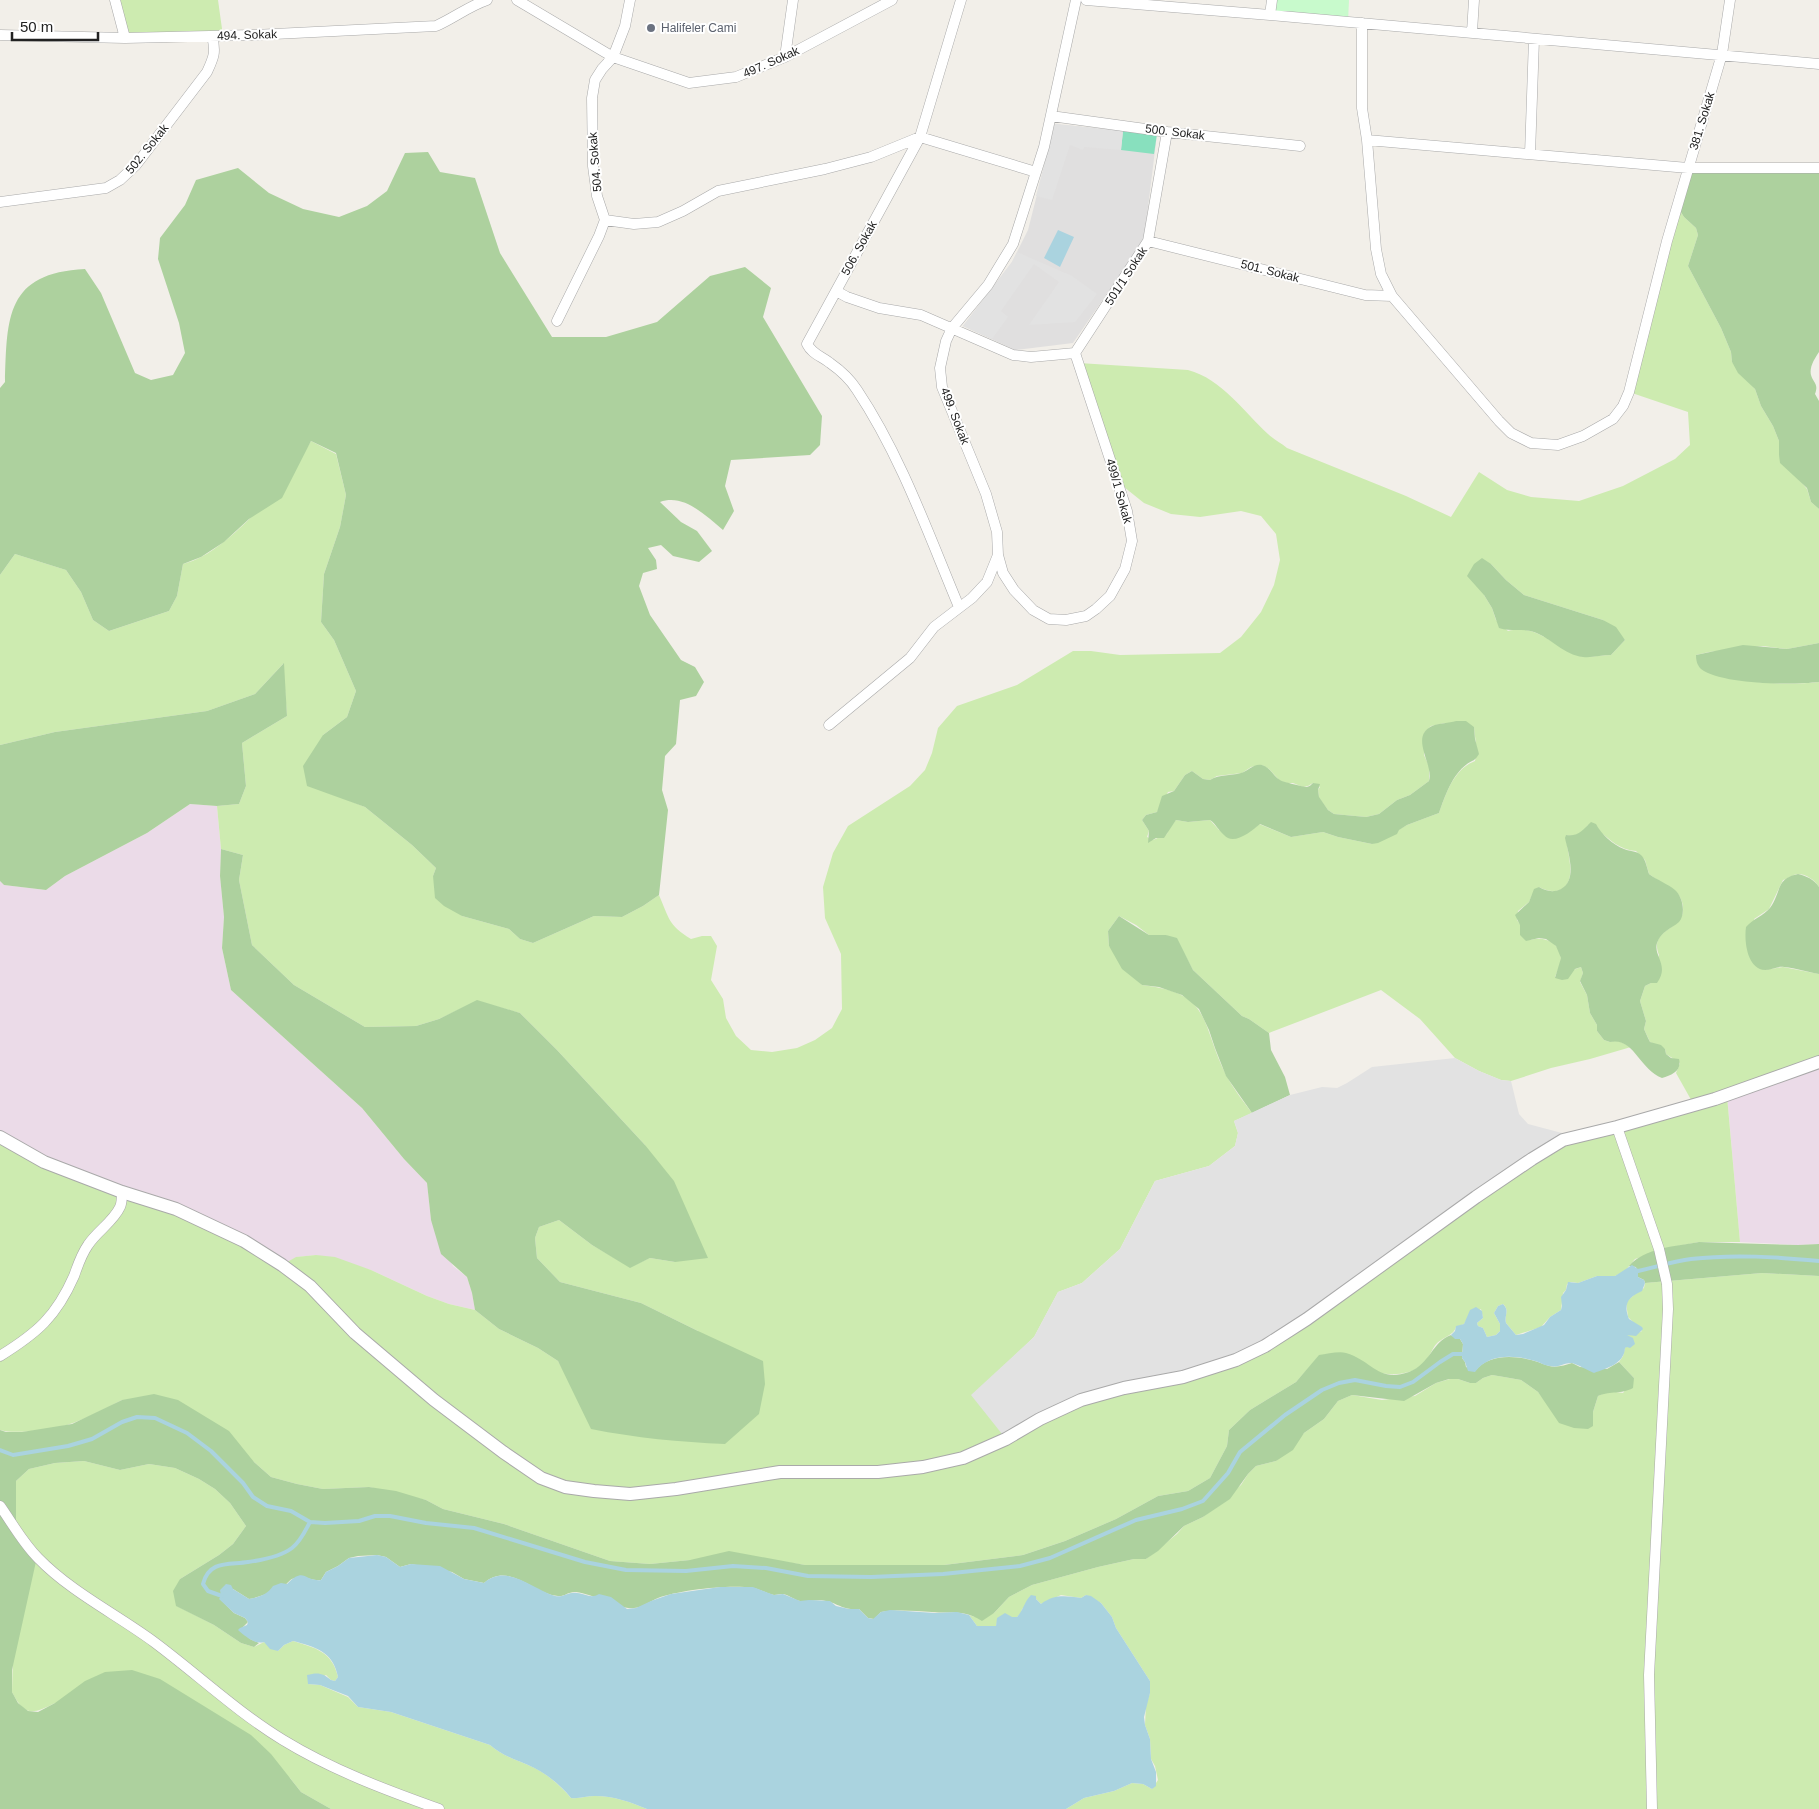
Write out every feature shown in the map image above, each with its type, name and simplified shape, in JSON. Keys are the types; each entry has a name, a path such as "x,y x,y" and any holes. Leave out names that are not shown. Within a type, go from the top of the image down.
{"street":[{"path":"115,0 125,38"},
{"name":"494. Sokak","path":"0,35 125,38 436,26 454,18 470,6 487,0"},
{"path":"517,0 613,57"},
{"name":"504. Sokak","path":"605,220 597,196 593,166 592,98 595,80 613,57 625,26 630,0"},
{"path":"785,57 793,0"},
{"name":"497. Sokak","path":"613,57 689,83 736,77 785,57 892,0"},
{"name":"506. Sokak","path":"960,0 920,137 836,291 847,297 880,308 921,315 1013,355 1031,357 1075,353"},
{"name":"499. Sokak","path":"828,725 910,658 934,627 972,598 987,582 998,555 997,532 986,494 942,387 940,368 946,341 952,328 988,285 1013,244 1044,147 1076,0"},
{"path":"1086,0 1270,14 1819,64"},
{"path":"1270,14 1272,0"},
{"path":"1472,32 1474,0"},
{"name":"381. Sokak","path":"1362,23 1362,108 1367,140 1376,249 1381,274 1392,296 1498,421 1511,433 1531,443 1558,445 1583,436 1613,419 1623,406 1629,392 1667,241 1722,54 1730,0"},
{"name":"502. Sokak","path":"0,202 106,188 120,180 136,165 206,72 213,59 215,50 212,36"},
{"path":"1530,154 1534,39"},
{"name":"500. Sokak","path":"1051,116 1167,132 1300,146"},
{"name":"501/1 Sokak","path":"1075,353 1148,241 1167,132"},
{"path":"557,321 605,220 634,224 658,222 683,211 718,191 825,169 871,157 920,137 1036,172"},
{"path":"1367,140 1688,168 1819,168"},
{"name":"501. Sokak","path":"1148,241 1365,295 1392,296"},
{"path":"836,291 807,344 811,351 830,362 857,390 893,451 959,607"},
{"name":"499/1 Sokak","path":"998,555 1003,573 1014,590 1033,610 1049,619 1066,620 1086,616 1110,596 1125,569 1132,540 1127,511 1075,353"},
{"path":"0,1137 44,1162 122,1192 176,1209 244,1240 310,1286 355,1333 434,1400 541,1478 565,1487 630,1494 676,1489 780,1472 878,1472 923,1467 963,1458 1006,1440 1040,1419 1082,1400 1124,1388 1183,1377 1236,1360 1265,1346 1307,1319 1532,1158 1563,1140 1716,1100 1819,1062"},
{"path":"1617,1127 1658,1248 1667,1284 1668,1309 1649,1675 1652,1809"},
{"path":"0,1356 35,1333 60,1304 89,1242 113,1218 120,1206 122,1192"},
{"path":"0,1506 37,1557 59,1577 152,1641 251,1718 285,1741 348,1773 388,1791 439,1809"}],"shaded area":[{"path":"1055,124 1157,134 1144,240 1073,343 1015,350 963,326 1012,262 1028,230"},
{"path":"1055,124 1123,131 1121,150 1084,147 1083,150 1070,145 1052,200 1036,196"},
{"path":"1017,252 1072,276 1097,294 1075,322 1029,325 1059,282 1034,264 1001,311 1008,317 992,339 963,326 1012,262"},
{"path":"190,804 217,806 224,917 222,948 231,990 362,1108 404,1159 427,1183 431,1220 453,1266 467,1277 475,1310 449,1304 427,1296 371,1270 316,1255 297,1257 282,1265 0,1137 0,881 4,885 46,890 65,876 147,833"},
{"path":"1455,1058 1479,1071 1501,1080 1511,1081 1519,1114 1528,1124 1562,1133 1567,1139 1236,1360 1081,1400 1006,1439 971,1395 1034,1337 1058,1292 1082,1283 1120,1249 1155,1181 1209,1166 1235,1146 1238,1133 1234,1121 1290,1095 1322,1087 1337,1088 1372,1067"},
{"path":"1819,1062 1819,1244 1798,1245 1740,1242 1727,1095"}],"green space":[{"path":"115,0 218,0 223,36 125,38"},
{"path":"1272,0 1349,0 1348,22 1270,15"},
{"path":"1123,131 1157,134 1154,154 1121,150"},
{"path":"428,152 440,172 475,178 500,253 552,337 606,337 657,322 710,276 745,267 771,288 763,317 822,416 820,445 810,455 731,460 725,486 734,511 723,530 686,503 669,500 660,502 681,522 697,531 712,551 699,562 673,556 661,545 648,548 656,560 657,569 643,573 639,586 650,615 681,660 695,667 704,682 696,696 680,700 676,744 665,756 662,790 668,810 659,895 622,917 594,916 533,943 520,939 509,929 462,916 444,906 435,898 433,876 436,868 412,845 365,807 307,786 303,766 323,735 347,717 356,691 334,640 321,622 324,574 340,527 346,495 336,453 311,441 282,498 249,519 224,542 201,557 183,564 177,596 169,611 109,631 93,620 81,592 66,570 15,554 0,575 0,388 5,382 7,337 10,319 16,303 25,289 39,279 59,272 85,269 101,293 135,373 151,380 173,375 185,353 179,323 158,259 160,238 185,205 196,180 238,168 269,193 303,209 339,217 367,206 387,191 405,153"},
{"path":"1688,168 1819,168 1819,352 1811,372 1816,385 1815,394 1819,401 1819,509 1811,502 1807,488 1780,463 1779,441 1773,426 1761,406 1755,389 1738,373 1732,362 1731,352 1721,328 1688,266 1698,235 1696,228 1684,217 1677,206"},
{"path":"1677,206 1684,217 1696,228 1698,235 1688,266 1721,328 1731,352 1732,362 1755,389 1761,406 1773,426 1779,441 1779,455 1807,489 1811,502 1819,509 1819,643 1787,649 1763,646 1696,655 1701,668 1729,677 1789,684 1819,682 1819,887 1810,878 1801,874 1783,880 1769,909 1754,919 1764,970 1783,967 1819,974 1819,1062 1727,1096 1740,1242 1699,1242 1673,1247 1635,1259 1625,1271 1615,1276 1597,1276 1578,1283 1571,1282 1567,1284 1566,1290 1563,1293 1561,1310 1550,1317 1541,1327 1516,1335 1506,1323 1506,1311 1503,1304 1498,1306 1494,1313 1500,1324 1500,1331 1496,1335 1487,1337 1483,1328 1478,1326 1477,1323 1483,1318 1481,1309 1469,1316 1464,1324 1456,1327 1452,1333 1439,1341 1427,1360 1410,1372 1384,1374 1357,1368 1320,1355 1296,1382 1250,1410 1229,1430 1227,1446 1210,1478 1188,1491 1158,1496 1116,1519 1065,1541 1023,1555 944,1565 805,1565 771,1560 690,1560 650,1564 610,1561 504,1524 443,1509 426,1500 369,1487 323,1489 271,1477 254,1462 122,1400 86,1418 66,1425 25,1432 0,1430 0,1137 44,1162 176,1209 282,1265 296,1257 316,1255 335,1257 371,1270 427,1296 449,1304 475,1310 499,1329 538,1348 558,1361 571,1385 698,1331 641,1303 560,1282 537,1258 535,1238 539,1227 559,1220 592,1245 630,1267 650,1258 675,1262 645,1145 520,1013 477,1001 439,1019 416,1026 365,1027 294,985 252,945 239,880 243,855 221,849 217,806 239,804 246,786 242,743 287,716 283,664 255,694 207,711 55,732 0,745 0,575 15,554 66,570 81,592 93,620 109,631 169,611 177,596 183,564 199,558 216,548 247,521 277,489 311,441 336,454 346,495 340,527 324,574 321,622 334,640 356,691 347,717 323,735 345,799 365,807 412,845 436,868 433,876 462,916 509,929 520,939 533,943 594,916 622,917 659,895 673,925 683,934 691,939 711,936 717,946 711,980 723,999 726,1018 736,1036 751,1050 772,1052 797,1048 815,1040 832,1028 842,1009 841,954 825,918 823,887 833,853 848,826 910,786 925,770 932,753 938,728 957,706 1017,685 1073,651 1091,651 1120,655 1220,653 1241,637 1261,612 1274,585 1280,560 1276,534 1261,516 1241,511 1200,517 1171,514 1144,503 1119,483 1079,363 1188,370 1200,374 1222,388 1270,436 1287,448 1406,496 1451,517 1479,472 1507,490 1531,497 1579,501 1623,486 1675,459 1690,445 1688,412 1629,392","holes":["1491,564 1524,595 1603,620 1625,640 1611,655 1584,657 1537,633 1518,629 1508,631 1496,620 1492,608 1484,595","1445,723 1474,727 1475,761 1456,776 1439,813 1407,825 1372,844 1323,832 1291,837 1259,824 1246,832 1219,830 1210,820 1188,822 1176,820 1167,834 1153,840 1147,837 1149,831 1142,820 1146,815 1157,812 1168,792 1174,791 1185,775 1192,771 1203,779 1210,780 1217,776 1242,773 1251,767 1262,765 1269,769 1280,781 1303,787 1313,783 1320,787 1318,790 1319,798 1328,810 1334,814 1366,817 1379,814 1397,800 1410,795 1429,781 1429,766 1424,755 1424,733 1431,726","1588,825 1597,826 1598,830 1615,844 1625,849 1636,851 1645,860 1649,874 1675,891 1682,901 1682,915 1679,921 1658,939 1659,955 1651,983 1645,986 1640,1001 1646,1021 1644,1029 1650,1042 1665,1049 1666,1054 1680,1063 1676,1073 1694,1105 1563,1140 972,1396 1034,1337 1058,1292 1082,1283 1120,1249 1155,1181 1209,1166 1235,1146 1238,1133 1234,1121 1252,1113 1226,1075 1207,1026 1193,1003 1181,995 1165,989 1142,985 1109,946 1108,931 1119,916 1149,935 1166,935 1185,955 1193,970 1242,1016 1269,1033 1381,990 1420,1019 1455,1058 1479,1071 1501,1080 1511,1081 1551,1068 1631,1047 1617,1040 1610,1042 1604,1040 1597,1031 1597,1025 1590,1013 1587,995 1580,982 1583,973 1581,967 1555,977 1561,960 1558,948 1546,940 1531,940 1517,920 1518,911 1529,902 1539,887 1556,891 1562,889 1567,884 1570,864 1566,835 1576,835"]},
{"path":"1482,558 1524,595 1603,620 1616,627 1625,640 1611,655 1583,657 1564,650 1534,632 1499,628 1492,608 1484,595 1467,576 1474,564"},
{"path":"1819,643 1819,682 1758,683 1741,681 1711,674 1701,669 1696,659 1696,655 1743,645 1787,649"},
{"path":"284,663 287,716 242,743 246,786 239,804 217,806 190,804 147,833 65,876 46,890 4,885 0,881 0,745 55,732 207,711 255,694"},
{"path":"1466,721 1474,727 1479,754 1457,774 1439,813 1407,825 1399,830 1397,834 1378,843 1372,844 1323,832 1291,837 1260,824 1242,837 1232,839 1224,835 1210,820 1188,822 1176,820 1164,838 1156,838 1148,843 1149,831 1142,820 1146,815 1157,812 1162,796 1174,791 1185,775 1192,771 1203,779 1210,780 1241,773 1254,766 1262,765 1285,782 1307,787 1313,783 1320,784 1318,790 1319,797 1328,810 1334,814 1366,817 1379,814 1397,800 1410,795 1429,781 1430,774 1422,744 1425,731 1438,724"},
{"path":"1591,822 1596,824 1604,835 1616,845 1642,856 1649,874 1675,890 1682,901 1681,919 1664,933 1657,943 1656,948 1662,966 1661,977 1657,983 1645,986 1640,1001 1646,1021 1644,1029 1650,1042 1661,1045 1665,1049 1666,1054 1671,1058 1679,1059 1678,1069 1673,1074 1662,1078 1654,1074 1625,1044 1604,1040 1597,1031 1597,1025 1590,1013 1587,995 1580,981 1583,973 1581,967 1575,969 1568,979 1555,978 1561,958 1556,946 1546,939 1539,938 1526,941 1520,935 1520,925 1515,915 1529,902 1534,889 1539,887 1555,891 1566,885 1571,873 1566,835 1577,834"},
{"path":"221,849 243,855 239,880 252,945 294,985 365,1027 416,1026 439,1019 477,1000 520,1013 557,1050 645,1145 674,1181 708,1258 675,1262 650,1258 630,1268 592,1245 559,1220 539,1227 535,1238 537,1258 560,1282 641,1303 763,1361 765,1384 759,1414 725,1444 658,1439 591,1429 558,1361 538,1348 499,1329 475,1310 467,1277 441,1254 431,1220 427,1183 404,1159 362,1108 231,990 222,948 224,917 220,876"},
{"path":"1798,874 1810,878 1819,887 1819,974 1784,967 1765,970 1759,968 1751,960 1746,946 1746,927 1770,908 1782,883 1791,876"},
{"path":"1119,916 1149,935 1166,935 1177,938 1193,970 1242,1016 1269,1033 1271,1050 1285,1077 1290,1095 1252,1113 1226,1076 1199,1009 1182,995 1159,987 1142,985 1122,969 1109,946 1108,931"},
{"path":"1699,1242 1819,1244 1819,1276 1762,1273 1645,1283 1644,1280 1638,1277 1636,1267 1629,1266 1643,1255"},
{"path":"1762,1273 1819,1276 1819,1809 1066,1809 1084,1798 1114,1791 1132,1783 1143,1784 1152,1789 1158,1780 1155,1766 1151,1759 1150,1739 1145,1725 1150,1681 1116,1628 1112,1617 1101,1603 1086,1595 1081,1598 1061,1595 1041,1604 1036,1599 1022,1609 1017,1617 997,1622 996,1626 977,1626 969,1615 975,1617 994,1613 1009,1597 1032,1585 1098,1567 1134,1559 1146,1559 1184,1526 1203,1517 1241,1485 1256,1466 1276,1461 1304,1433 1324,1419 1338,1401 1352,1395 1382,1400 1415,1396 1436,1383 1450,1379 1476,1383 1492,1375 1521,1380 1538,1392 1549,1406 1593,1426 1593,1412 1598,1396 1609,1391 1623,1393 1634,1378 1619,1362 1627,1346 1627,1335 1634,1335 1642,1331 1628,1317 1626,1302 1644,1288 1645,1283"},
{"path":"1451,1335 1460,1339 1463,1344 1462,1358 1466,1367 1475,1371 1488,1361 1504,1357 1521,1358 1552,1367 1572,1363 1580,1367 1607,1369 1619,1362 1634,1378 1633,1388 1598,1396 1593,1412 1593,1426 1588,1429 1574,1428 1559,1423 1538,1392 1521,1380 1492,1375 1476,1383 1449,1379 1436,1383 1404,1401 1352,1395 1338,1401 1324,1419 1304,1433 1293,1450 1276,1461 1256,1466 1230,1499 1203,1517 1184,1526 1158,1551 1146,1559 1134,1559 1098,1567 1032,1585 1009,1597 994,1613 982,1621 963,1613 907,1610 881,1612 874,1619 868,1618 859,1609 846,1608 826,1601 800,1601 784,1594 774,1595 743,1587 705,1588 679,1592 658,1598 641,1606 628,1608 583,1593 571,1592 560,1596 549,1594 521,1580 503,1575 493,1577 484,1583 464,1579 452,1572 411,1564 400,1567 386,1557 377,1555 349,1558 326,1572 321,1580 295,1578 285,1585 254,1598 249,1599 233,1589 222,1596 220,1599 234,1613 245,1618 248,1622 243,1627 250,1639 259,1643 254,1647 241,1643 214,1625 176,1606 173,1591 180,1579 233,1544 246,1526 230,1503 215,1489 175,1468 149,1464 120,1470 84,1461 55,1463 29,1469 16,1481 16,1528 37,1557 12,1670 12,1692 18,1703 28,1711 38,1712 55,1703 85,1681 105,1672 132,1670 160,1679 251,1735 271,1754 301,1792 331,1809 0,1809 0,1430 22,1432 72,1424 122,1400 154,1394 178,1400 229,1431 254,1462 271,1477 323,1489 369,1487 396,1491 426,1500 443,1509 504,1524 610,1561 650,1564 690,1560 729,1551 805,1565 944,1565 1023,1555 1065,1541 1116,1519 1158,1496 1188,1491 1210,1478 1227,1446 1229,1430 1250,1410 1296,1382 1319,1355 1343,1352 1383,1373 1399,1375 1409,1372 1422,1364 1439,1343"},
{"path":"84,1461 120,1470 149,1464 175,1468 215,1489 230,1503 246,1526 233,1544 180,1579 177,1606 214,1625 241,1643 254,1647 264,1642 278,1651 284,1645 293,1641 322,1652 332,1661 338,1677 335,1681 326,1675 308,1684 320,1685 348,1697 358,1707 391,1712 490,1745 503,1754 546,1775 557,1783 571,1798 609,1797 647,1809 331,1809 301,1792 290,1778 55,1703 40,1710 29,1711 25,1709 16,1700 12,1692 16,1481 29,1469 55,1463"}],"water":[{"path":"1058,230 1074,237 1060,267 1044,258"},
{"path":"1632,1265 1638,1269 1638,1277 1644,1280 1645,1283 1642,1291 1633,1296 1628,1302 1627,1314 1629,1319 1643,1329 1636,1336 1627,1335 1633,1338 1635,1344 1630,1348 1625,1348 1622,1358 1614,1365 1594,1373 1572,1363 1553,1366 1527,1359 1503,1357 1487,1361 1475,1372 1468,1371 1462,1358 1463,1344 1460,1339 1455,1339 1451,1335 1455,1331 1456,1326 1464,1324 1470,1310 1476,1307 1482,1311 1483,1318 1477,1323 1478,1326 1483,1328 1487,1337 1496,1335 1500,1331 1500,1324 1494,1313 1498,1306 1503,1304 1506,1311 1506,1323 1516,1335 1523,1334 1544,1325 1550,1317 1561,1310 1561,1297 1566,1290 1568,1282 1578,1283 1597,1276 1615,1276"},
{"path":"377,1555 386,1557 400,1567 411,1564 440,1566 464,1579 484,1583 493,1578 511,1576 555,1596 574,1593 591,1596 599,1594 611,1597 627,1609 636,1608 671,1594 720,1587 753,1587 774,1595 783,1594 800,1601 830,1601 836,1606 859,1609 868,1618 873,1619 881,1612 890,1610 935,1613 957,1612 969,1615 977,1626 996,1626 997,1618 1005,1613 1012,1617 1017,1617 1031,1595 1036,1596 1036,1599 1041,1604 1056,1597 1081,1598 1086,1595 1091,1596 1101,1603 1112,1617 1116,1628 1150,1681 1150,1693 1144,1717 1150,1739 1151,1759 1156,1772 1156,1786 1152,1789 1143,1784 1132,1783 1114,1791 1084,1798 1066,1809 647,1809 609,1797 571,1798 557,1783 546,1775 503,1754 490,1745 391,1712 358,1707 348,1696 320,1685 308,1684 307,1675 311,1674 317,1673 335,1681 338,1677 332,1661 322,1651 293,1641 284,1645 278,1651 270,1649 264,1642 261,1643 250,1639 238,1630 247,1625 248,1622 245,1618 234,1613 219,1599 221,1596 220,1590 226,1584 231,1585 233,1589 249,1599 268,1592 273,1586 281,1583 287,1584 301,1575 321,1580 326,1572 349,1558"}],"waterway":[{"path":"1638,1271 1678,1261 1707,1257 1787,1258 1819,1261"},
{"path":"0,1450 13,1455 68,1446 92,1439 122,1422 137,1417 155,1418 187,1433 211,1451 243,1483 253,1497 267,1506 291,1511 310,1522 359,1521 375,1516 390,1516 426,1523 474,1528 585,1562 626,1570 686,1571 733,1566 766,1568 808,1576 871,1577 943,1574 1020,1566 1050,1558 1136,1520 1182,1509 1203,1501 1228,1473 1240,1452 1285,1415 1322,1390 1339,1383 1355,1380 1400,1387 1413,1382 1453,1354 1463,1354"},
{"path":"222,1596 208,1591 203,1584 210,1571 221,1565 260,1560 282,1554 298,1542 310,1522"}],"place":[{"name":"Halifeler Cami","path":"651,28"}]}
